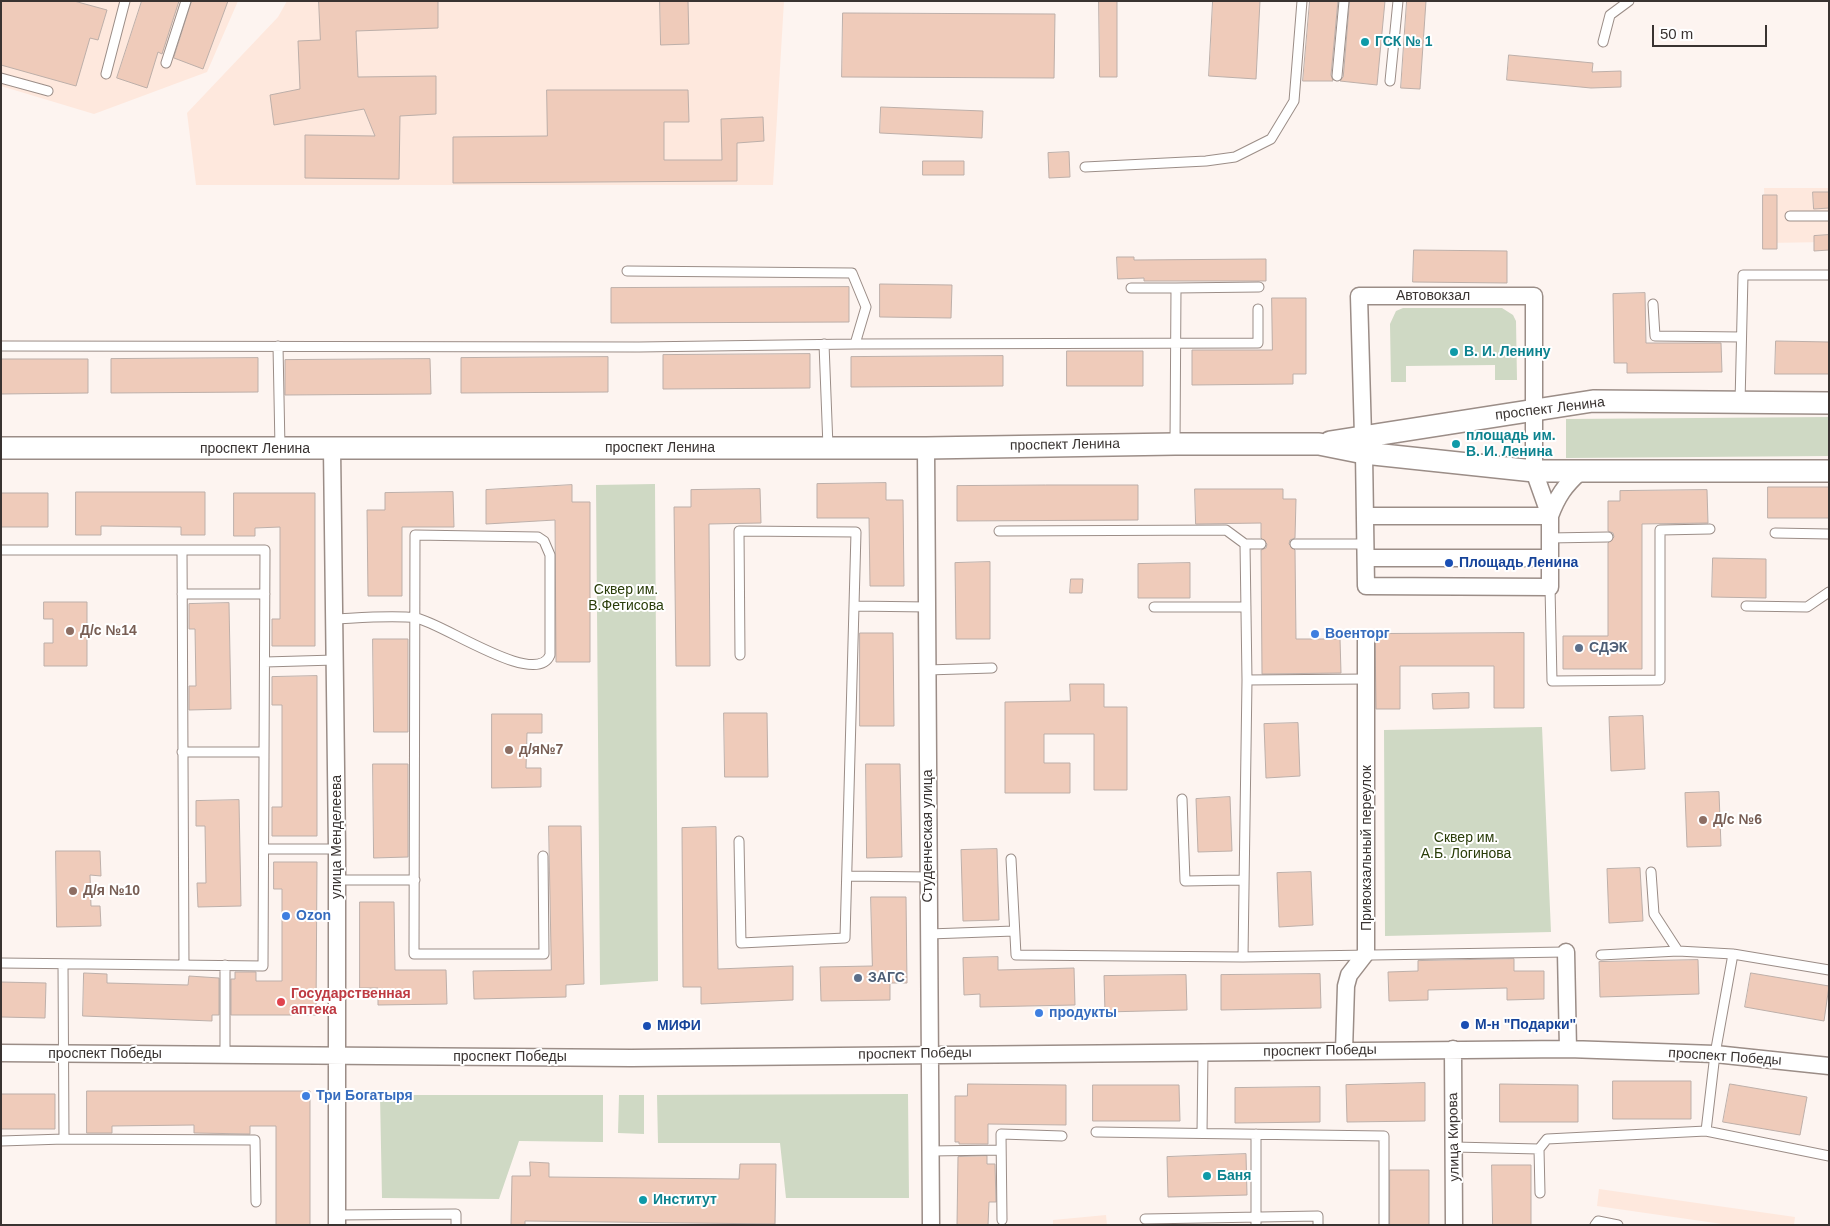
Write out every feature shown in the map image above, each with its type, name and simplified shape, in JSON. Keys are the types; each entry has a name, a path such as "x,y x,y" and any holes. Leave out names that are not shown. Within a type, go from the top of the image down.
{"street":[{"name":"Автовокзал","path":"1363,445 1359,296 1534,296 1534,410"},
{"name":"проспект Ленина","path":"1363,445 1534,410 1593,401 1829,403"},
{"path":"1534,410 1534,471 1550,516"},
{"name":"проспект Ленина","path":"1,448 926,448 1319,444 1363,445 1534,471 1829,472"},
{"path":"1363,445 1366,586 1550,587 1550,516 1557,498 1566,484 1580,472"},
{"name":"улица Менделеева","path":"332,448 337,849 337,1220"},
{"name":"Студенческая улица","path":"926,448 931,1225"},
{"path":"1366,516 1550,516"},
{"path":"1366,551 1549,558"},
{"name":"Привокзальный переулок","path":"1366,639 1366,954"},
{"path":"1566,952 1568,1049"},
{"path":"1344,1051 1346,986 1349,975 1366,954"},
{"name":"улица Кирова","path":"1453,1049 1454,1225"},
{"name":"проспект Победы","path":"1,1053 632,1058 1568,1049 1715,1054 1829,1066"}],"lane":[{"path":"106,74 126,1"},
{"path":"166,63 186,1"},
{"path":"1085,167 1215,160 1235,157 1271,139 1294,101 1302,1"},
{"path":"1337,76 1344,1"},
{"path":"1390,81 1398,1"},
{"path":"1603,42 1610,16 1629,1"},
{"path":"1,78 48,91"},
{"path":"1790,216 1829,216"},
{"path":"627,271 852,273 866,306 856,344"},
{"path":"1740,403 1743,275 1829,275"},
{"path":"1131,288 1259,288"},
{"path":"1175,444 1176,288"},
{"path":"1652,304 1655,336 1741,337"},
{"path":"1,346 639,347 824,344 1258,343 1258,309"},
{"path":"824,344 828,448"},
{"path":"278,346 280,449"},
{"path":"999,531 1226,530 1246,544 1261,544"},
{"path":"1550,587 1552,681 1660,680 1660,530 1710,530"},
{"path":"739,842 740,943 845,938 856,532 739,532 740,656"},
{"path":"1775,533 1829,534"},
{"path":"335,619 416,618 520,664 541,665 548,660 550,655 550,556 544,542 538,537 415,535 416,618 414,954 544,954 543,856"},
{"path":"1549,538 1608,537"},
{"path":"1243,957 1247,680 1246,544"},
{"path":"1295,544 1366,551"},
{"path":"1,550 265,550 263,966 1,963"},
{"path":"182,550 184,965"},
{"path":"1746,606 1807,607 1829,592"},
{"path":"182,594 265,594"},
{"path":"854,606 927,606"},
{"path":"1154,607 1246,607"},
{"path":"264,662 335,660"},
{"path":"927,670 992,668"},
{"path":"1247,680 1367,679"},
{"path":"182,752 264,752"},
{"path":"1182,799 1185,881 1243,880"},
{"path":"264,849 337,849"},
{"path":"1011,859 1016,955 1243,957 1566,952"},
{"path":"1651,872 1654,914 1678,951"},
{"path":"846,876 929,877"},
{"path":"337,880 415,880"},
{"path":"929,934 1014,931"},
{"path":"1601,954 1678,951 1733,954 1829,970"},
{"path":"1706,1131 1715,1054 1733,954"},
{"path":"64,964 64,1139"},
{"path":"225,965 225,1055"},
{"path":"1202,1133 1203,1052"},
{"path":"1540,1193 1539,1149 1547,1138 1706,1131 1829,1156"},
{"path":"1096,1132 1384,1136 1384,1225"},
{"path":"1002,1220 1001,1134 1062,1136"},
{"path":"1256,1134 1256,1221"},
{"path":"1,1142 64,1139 255,1140 256,1202"},
{"path":"1454,1147 1539,1149"},
{"path":"930,1151 1001,1150"},
{"path":"337,1220 456,1214 456,1225"},
{"path":"1145,1220 1256,1221 1318,1216 1318,1225"},
{"path":"1595,1225 1598,1221 1618,1225"}],"shaded area":[{"path":"1,1 238,1 207,72 94,114 1,86"},
{"path":"287,1 784,1 773,185 196,185 187,113 278,17"},
{"path":"1764,188 1829,188 1829,242 1766,243"},
{"path":"1599,1189 1795,1217 1794,1225 1729,1225 1597,1206"},
{"path":"1106,1215 1107,1225 1053,1225 1053,1220"}],"green space":[{"path":"1403,308 1502,308 1513,315 1516,321 1517,380 1495,380 1495,365 1406,366 1406,382 1391,382 1390,324 1396,311"},
{"path":"1829,417 1829,456 1566,458 1566,419"},
{"name":"Сквер им. В.Фетисова","path":"655,484 658,981 600,985 596,485"},
{"name":"Сквер им. А.Б. Логинова","path":"1542,727 1551,932 1385,936 1384,730"},
{"path":"908,1094 909,1198 786,1198 780,1143 658,1143 657,1095"},
{"path":"380,1095 603,1095 603,1142 519,1141 499,1199 382,1198"},
{"path":"619,1095 644,1095 644,1134 618,1133"}],"building":[{"path":"1,1 74,1 107,10 98,40 90,38 76,86 1,65"},
{"path":"142,1 179,1 162,54 158,52 147,88 117,78"},
{"path":"192,1 228,1 203,69 174,58"},
{"path":"319,1 438,1 438,28 356,31 358,77 436,76 436,114 400,116 399,179 305,178 305,135 375,136 364,109 274,125 270,95 300,89 298,41 320,40"},
{"path":"660,1 688,1 689,44 661,45"},
{"path":"1099,1 1117,1 1117,77 1100,77"},
{"path":"1213,1 1260,1 1256,79 1209,76"},
{"path":"1310,1 1338,1 1331,75 1333,81 1303,81"},
{"name":"ГСК № 1","path":"1350,1 1385,1 1377,85 1340,81 1343,77"},
{"path":"1407,1 1426,1 1420,89 1401,88"},
{"path":"843,13 1055,14 1054,78 842,77"},
{"path":"1509,55 1593,63 1592,72 1621,71 1621,87 1591,88 1507,80"},
{"path":"547,90 688,90 689,122 664,122 664,160 722,160 721,119 763,117 764,141 737,143 737,181 453,183 453,137 547,136"},
{"path":"881,107 983,111 982,138 880,133"},
{"path":"1069,152 1070,177 1049,178 1048,153"},
{"path":"923,161 964,161 964,175 923,175"},
{"path":"1813,192 1829,192 1829,208 1814,209"},
{"path":"1763,195 1777,195 1777,249 1763,249"},
{"path":"1829,235 1829,250 1814,251 1814,236"},
{"path":"1414,250 1507,251 1507,283 1413,282"},
{"path":"1117,257 1134,257 1134,260 1266,259 1266,281 1144,281 1144,278 1118,279"},
{"path":"880,284 952,285 951,318 880,317"},
{"path":"849,287 849,322 611,323 611,288"},
{"path":"1645,293 1646,343 1721,343 1722,372 1627,373 1627,363 1614,363 1613,294"},
{"path":"1272,298 1306,298 1306,374 1293,374 1293,384 1192,385 1192,350 1272,350"},
{"path":"1776,341 1829,342 1829,374 1775,374"},
{"path":"1067,351 1143,351 1143,386 1067,386"},
{"path":"810,354 810,388 663,389 663,355"},
{"path":"1003,356 1003,386 851,387 851,357"},
{"path":"608,357 608,392 461,393 461,358"},
{"path":"258,358 258,392 111,393 111,359"},
{"path":"1,359 88,359 88,393 1,394"},
{"path":"430,359 431,394 285,395 285,360"},
{"path":"886,483 886,500 903,500 904,586 870,586 869,518 817,518 817,484"},
{"path":"572,485 572,502 590,502 590,662 556,662 555,520 486,524 486,490"},
{"path":"1138,485 1138,520 957,521 957,486"},
{"path":"1768,487 1829,487 1829,518 1768,518"},
{"path":"760,489 761,523 709,524 710,666 676,666 674,507 691,507 691,490"},
{"path":"1195,489 1283,489 1283,499 1296,499 1295,538 1290,540 1289,544 1295,550 1296,639 1340,639 1341,673 1262,674 1261,550 1266,548 1267,544 1261,538 1261,523 1196,524"},
{"path":"1707,490 1708,523 1642,524 1642,669 1563,669 1563,636 1608,636 1608,543 1614,537 1613,533 1608,531 1608,501 1620,501 1620,491"},
{"path":"76,492 205,492 205,535 181,535 181,527 101,526 101,535 76,535"},
{"path":"453,492 454,527 402,527 402,596 368,596 367,510 385,510 385,493"},
{"path":"1,493 48,493 48,527 1,527"},
{"path":"234,493 315,493 315,646 272,646 272,619 280,619 280,527 255,528 255,536 234,536"},
{"path":"1713,558 1766,559 1766,598 1712,597"},
{"path":"990,562 990,639 956,639 955,563"},
{"path":"1190,563 1190,598 1138,598 1138,564"},
{"path":"1071,579 1083,579 1082,593 1070,593"},
{"name":"Д/с №14","path":"44,602 87,602 87,666 44,666 44,643 53,643 53,619 44,619"},
{"path":"229,603 231,709 189,710 189,686 196,686 195,629 189,629 189,604"},
{"path":"860,633 893,633 894,726 860,726"},
{"path":"1524,633 1524,708 1494,708 1494,666 1400,666 1400,709 1376,709 1375,634"},
{"path":"373,639 408,639 408,732 374,732"},
{"path":"317,676 317,836 272,836 272,807 282,807 282,705 272,705 272,677"},
{"path":"1070,684 1104,684 1104,707 1127,707 1127,790 1094,790 1094,734 1044,734 1044,763 1070,763 1070,793 1005,793 1005,702 1070,701"},
{"path":"1469,693 1469,708 1433,709 1432,694"},
{"path":"724,713 767,713 768,777 725,777"},
{"name":"д/я№7","path":"492,714 542,714 542,733 527,733 526,768 541,768 541,787 492,788"},
{"path":"1643,716 1645,769 1611,771 1609,717"},
{"path":"1298,723 1300,776 1266,778 1264,724"},
{"path":"373,764 408,764 408,857 374,858"},
{"path":"866,764 900,764 902,857 867,858"},
{"name":"Д/с №6","path":"1719,792 1721,846 1687,847 1685,793"},
{"path":"1230,797 1232,851 1198,852 1196,799"},
{"path":"239,800 241,906 198,907 197,883 206,883 205,826 196,826 196,801"},
{"path":"549,826 581,826 584,984 566,985 566,997 474,999 473,971 551,970"},
{"path":"716,827 718,969 793,966 793,1000 701,1004 701,987 683,987 682,828"},
{"path":"997,849 999,920 963,921 961,850"},
{"name":"Д/я №10","path":"56,851 100,851 101,876 90,875 91,906 100,906 101,926 57,927"},
{"path":"274,862 317,862 316,1015 231,1015 231,979 235,979 235,972 256,972 256,981 282,981 282,889 274,889"},
{"path":"1640,868 1643,921 1609,923 1607,869"},
{"path":"1311,872 1313,925 1279,927 1277,873"},
{"path":"871,897 906,897 907,983 890,983 890,1000 821,1001 820,967 872,966"},
{"path":"360,902 394,902 395,970 446,970 447,1004 378,1005 378,988 360,988"},
{"path":"998,957 998,970 1074,968 1075,1005 980,1007 980,994 964,995 963,958"},
{"path":"1514,959 1514,971 1544,971 1544,999 1507,1000 1507,988 1428,990 1428,1000 1389,1001 1388,972 1418,971 1418,961"},
{"path":"1698,960 1699,994 1600,997 1599,962"},
{"path":"84,973 107,974 107,983 188,985 189,976 219,978 219,1015 212,1015 212,1021 83,1016"},
{"path":"1751,973 1829,986 1824,1021 1745,1007"},
{"path":"1320,974 1321,1008 1221,1010 1221,975"},
{"path":"1186,975 1187,1010 1105,1012 1104,976"},
{"path":"1,982 46,983 45,1018 1,1017"},
{"path":"1613,1081 1691,1081 1691,1119 1613,1119"},
{"path":"1425,1083 1425,1121 1347,1122 1346,1085"},
{"path":"968,1084 1066,1085 1066,1125 988,1124 988,1144 959,1144 959,1142 955,1142 955,1096 967,1096"},
{"path":"1500,1084 1578,1085 1578,1122 1500,1122"},
{"path":"1730,1084 1807,1097 1800,1135 1723,1122"},
{"path":"1093,1085 1179,1085 1180,1121 1093,1121"},
{"path":"1320,1087 1320,1122 1235,1123 1235,1088"},
{"path":"87,1091 310,1091 310,1225 276,1225 276,1126 250,1126 250,1134 194,1133 194,1125 112,1126 112,1133 87,1133"},
{"path":"1,1094 55,1094 55,1129 1,1129"},
{"name":"Баня","path":"1246,1154 1247,1195 1168,1197 1167,1157"},
{"path":"987,1156 987,1164 995,1164 996,1202 989,1202 988,1225 957,1225 958,1157"},
{"name":"Институт","path":"530,1162 549,1163 549,1177 739,1179 740,1164 776,1164 775,1224 525,1221 525,1225 511,1225 512,1176 530,1176"},
{"path":"1492,1165 1531,1165 1531,1225 1493,1225"},
{"path":"1390,1170 1429,1170 1429,1225 1390,1225"}],"place":[{"name":"ГСК № 1","path":"1365,42"},
{"name":"В. И. Ленину","path":"1454,352"},
{"name":"площадь им. В. И. Ленина","path":"1456,444"},
{"name":"Площадь Ленина","path":"1449,563"},
{"name":"Д/с №14","path":"70,631"},
{"name":"Военторг","path":"1315,634"},
{"name":"СДЭК","path":"1579,648"},
{"name":"д/я№7","path":"509,750"},
{"name":"Д/с №6","path":"1703,820"},
{"name":"Д/я №10","path":"73,891"},
{"name":"Ozon","path":"286,916"},
{"name":"ЗАГС","path":"858,978"},
{"name":"Государственная аптека","path":"281,1002"},
{"name":"продукты","path":"1039,1013"},
{"name":"М-н \"Подарки\"","path":"1465,1025"},
{"name":"МИФИ","path":"647,1026"},
{"name":"Три Богатыря","path":"306,1096"},
{"name":"Баня","path":"1207,1176"},
{"name":"Институт","path":"643,1200"}]}
